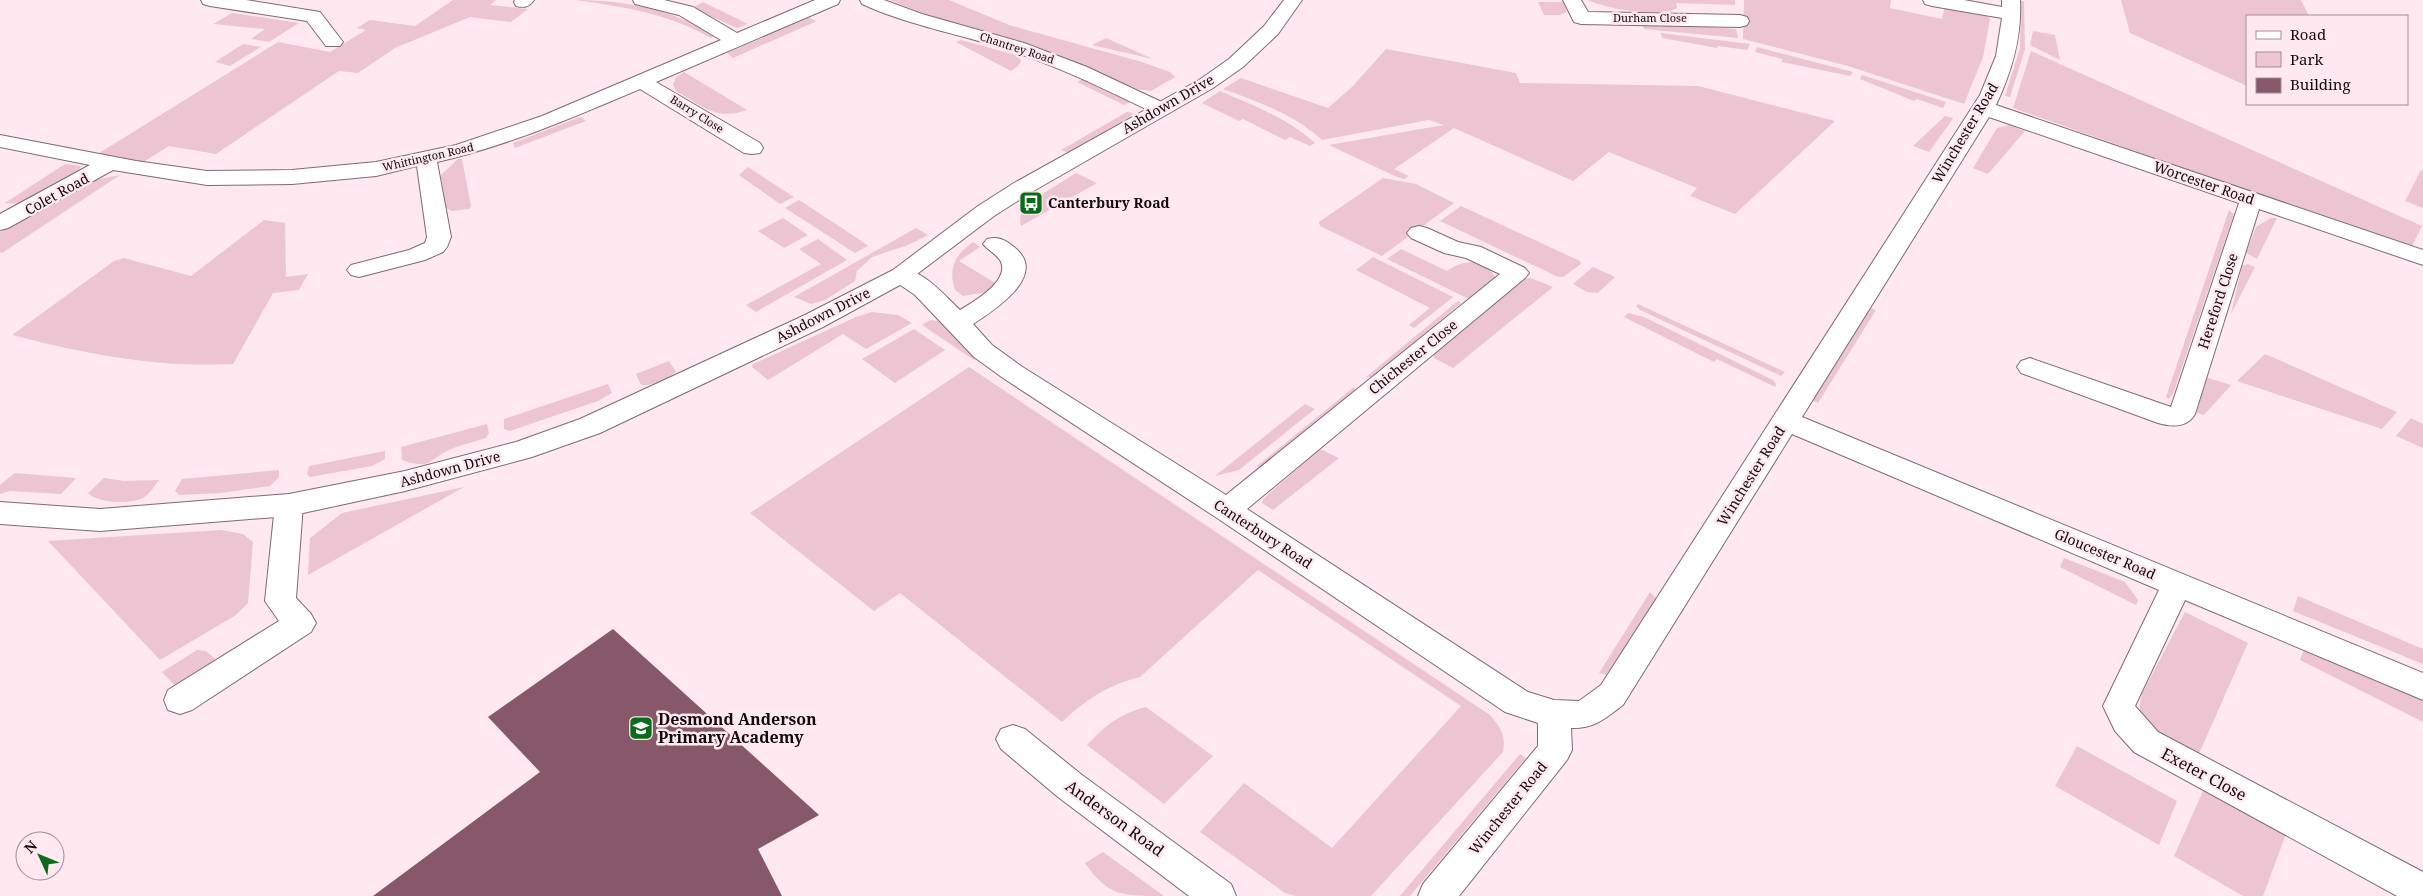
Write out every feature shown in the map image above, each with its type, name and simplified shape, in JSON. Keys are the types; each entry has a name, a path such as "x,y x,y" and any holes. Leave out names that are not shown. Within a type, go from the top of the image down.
{"street":[{"path":"210,0 241,2 314,16 333,42"},
{"path":"642,0 686,12 737,41"},
{"name":"Whittington Road","path":"0,141 207,178 249,179 360,171 425,159 489,141 549,120 830,0"},
{"name":"Chantrey Road","path":"868,0 919,19 996,40 1071,66 1161,109"},
{"name":"Ashdown Drive","path":"0,513 100,520 288,505 405,482 522,450 590,426 814,321 901,275 1000,202 1206,84 1236,63 1271,30 1294,0"},
{"name":"Durham Close","path":"1572,0 1581,18 1740,21"},
{"path":"1932,0 2012,7"},
{"name":"Winchester Road","path":"1436,896 1555,750 1554,714 1585,714 1612,696 1984,108 2001,74 2009,44 2012,7"},
{"name":"Barry Close","path":"642,81 752,148"},
{"name":"Worcester Road","path":"1984,108 2423,258"},
{"path":"359,270 417,255 435,247 439,237 429,168 425,159"},
{"name":"Colet Road","path":"0,223 112,162"},
{"name":"Hereford Close","path":"2030,367 2167,416 2176,417 2182,414 2251,199"},
{"name":"Chichester Close","path":"1227,510 1517,273 1473,252 1452,248 1419,233"},
{"path":"958,323 1002,291 1014,276 1015,268 1011,256 995,244"},
{"name":"Canterbury Road","path":"901,275 924,290 958,323 982,351 1012,372 1227,510 1517,702 1554,714"},
{"name":"Gloucester Road","path":"1786,421 2423,687"},
{"path":"180,700 300,623 280,601 288,505"},
{"name":"Exeter Close","path":"2176,584 2118,706 2123,718 2134,732 2146,742 2423,891"},
{"name":"Anderson Road","path":"1013,739 1070,786 1218,896"}],"green space":[{"path":"453,0 496,0 490,5 528,9 511,22 470,17 395,48 358,73 339,71 216,154 169,146 140,164 96,155 278,42 330,52 366,30 357,28 370,20 415,26"},
{"path":"575,0 629,4 664,12 697,25 713,34 713,37 711,38 678,22 645,12"},
{"path":"890,0 949,0 1009,25 1142,62 1170,72 1175,77 1151,91 1137,89 1039,48 942,21"},
{"path":"1588,0 1735,0 1735,5 1676,3 1677,8 1669,11 1646,12 1620,9"},
{"path":"1744,0 1891,0 1890,8 1942,19 1945,6 1983,13 1990,19 1983,57 1964,104 1848,66 1743,39"},
{"path":"2121,0 2301,0 2308,15 2246,15 2246,86 2130,33"},
{"path":"2021,1 2024,1 2025,49 2010,97 2005,96 2020,48"},
{"path":"703,2 748,24 737,28 692,8"},
{"path":"1538,2 1563,2 1567,12 1559,15 1544,15"},
{"path":"232,13 299,23 269,42 251,39 265,29 213,24"},
{"path":"809,18 817,21 733,58 727,53"},
{"path":"1642,22 1736,29 1738,38 1644,29"},
{"path":"2033,31 2055,35 2060,60 2030,45"},
{"path":"1661,33 1750,44 1747,50 1718,46 1717,48 1662,38"},
{"path":"1106,38 1153,59 1092,45"},
{"path":"961,40 1012,54 1019,57 1021,61 1011,71 956,42"},
{"path":"243,44 261,47 230,66 215,62"},
{"path":"1757,47 1853,72 1850,76 1782,62 1782,59 1755,52"},
{"path":"1386,49 1516,73 1520,83 1698,86 1835,121 1735,214 1690,196 1697,188 1609,152 1573,181 1454,128 1394,169 1409,176 1404,179 1329,145 1444,125 1429,120 1322,140 1287,116 1223,89 1241,78 1328,108 1353,86"},
{"path":"2031,51 2422,226 2411,248 2013,108"},
{"path":"684,72 747,110 726,114 702,107 676,91 673,85 676,77"},
{"path":"1862,75 1946,102 1943,108 1917,99 1914,101 1860,79"},
{"path":"1084,78 1130,102 1124,105 1077,82"},
{"path":"1220,91 1258,107 1294,126 1315,143 1310,146 1290,137 1285,140 1243,119 1239,121 1202,103"},
{"path":"1127,112 1133,113 1130,117 1069,153 1061,150"},
{"path":"1945,116 1953,118 1929,152 1913,146"},
{"path":"580,117 586,121 515,148 513,143"},
{"path":"2009,125 2025,131 1988,174 1973,168 1997,128"},
{"path":"458,159 462,159 471,206 469,209 452,211 446,208 441,175"},
{"path":"65,164 81,166 76,175 22,204 5,203"},
{"path":"748,167 794,197 780,204 739,175"},
{"path":"2421,170 2423,171 2423,208 2405,201"},
{"path":"1076,173 1097,183 1021,226 1020,217 1025,205"},
{"path":"120,175 2,253 0,252 0,232 95,180"},
{"path":"1383,178 1416,184 1454,203 1382,256 1320,226 1319,222"},
{"path":"799,200 868,246 855,253 785,208"},
{"path":"1461,206 1580,261 1581,264 1563,277 1558,277 1440,221"},
{"path":"2229,210 2234,214 2173,394 2169,399 2166,397"},
{"path":"783,218 808,235 784,248 758,231"},
{"path":"2271,218 2277,218 2257,259 2246,253 2256,227"},
{"path":"264,220 285,223 286,277 308,274 299,290 273,293 233,364 205,365 150,362 94,354 12,335 114,261 124,258 191,276"},
{"path":"916,228 928,235 908,245 872,257 857,271 855,281 825,300 811,304 794,297"},
{"path":"818,239 847,260 756,312 746,305 821,264 799,249"},
{"path":"973,242 980,247 959,261 997,284 988,292 963,296 955,290 952,275 953,269 958,257"},
{"path":"1401,249 1447,271 1460,264 1479,263 1485,266 1495,277 1491,283 1469,299 1387,259"},
{"path":"1373,257 1453,297 1414,328 1409,325 1430,308 1356,270"},
{"path":"2248,264 2255,267 2231,314 2242,266"},
{"path":"1593,267 1615,277 1598,293 1587,292 1573,284"},
{"path":"1531,278 1553,287 1453,368 1434,358 1433,353 1520,279"},
{"path":"1458,301 1461,303 1373,377 1366,377"},
{"path":"1638,304 1785,372 1781,376 1640,310 1636,306"},
{"path":"1871,308 1876,310 1818,403 1812,400"},
{"path":"872,312 898,315 912,323 866,349 843,334 768,380 752,367 753,364 856,317"},
{"path":"1628,313 1644,317 1773,380 1776,384 1775,387 1717,359 1714,362 1624,317"},
{"path":"930,320 939,321 976,359 974,360 922,325"},
{"path":"914,329 945,350 895,383 862,359"},
{"path":"2265,354 2397,412 2382,429 2237,381"},
{"path":"669,361 676,372 659,382 641,385 636,374"},
{"path":"969,367 1490,715 1494,720 1500,728 1503,737 1503,752 1371,896 1296,896 1285,893 1200,832 1244,783 1332,848 1461,706 1258,570 1140,677 1098,694 1062,722 900,593 874,611 750,513"},
{"path":"2208,378 2231,385 2204,415 2197,413 2203,381"},
{"path":"608,384 612,393 598,401 510,431 504,429 504,419"},
{"path":"1354,387 1355,392 1263,469 1257,466"},
{"path":"1305,404 1315,409 1239,470 1215,476"},
{"path":"2411,418 2423,424 2423,448 2396,436"},
{"path":"487,424 489,433 486,438 449,450 428,463 419,464 402,460 401,447"},
{"path":"1320,449 1339,458 1273,510 1262,503 1263,499"},
{"path":"385,451 385,459 372,466 310,477 307,474 309,466"},
{"path":"279,470 279,477 270,486 221,493 179,495 175,491 182,479"},
{"path":"15,473 76,478 61,494 10,491 0,494 0,485"},
{"path":"104,478 124,481 159,480 148,494 141,499 117,502 93,497 88,493"},
{"path":"464,487 308,575 310,538 342,513"},
{"path":"221,530 243,534 253,542 248,603 236,615 160,660 48,541"},
{"path":"2064,558 2125,582 2138,600 2136,605 2060,567"},
{"path":"1650,592 1657,599 1606,675 1599,673"},
{"path":"2298,596 2423,649 2423,664 2293,611"},
{"path":"2185,612 2248,643 2198,756 2164,738 2148,725 2143,718 2140,708 2142,694"},
{"path":"2304,649 2423,701 2423,722 2300,660"},
{"path":"197,650 206,651 219,662 180,691 162,672"},
{"path":"1146,707 1213,756 1164,804 1087,745 1100,732 1120,717"},
{"path":"2077,746 2177,801 2159,845 2055,786"},
{"path":"1520,754 1526,758 1410,896 1400,896"},
{"path":"2204,789 2286,834 2263,896 2243,896 2174,856"},
{"path":"1103,852 1164,896 1126,894 1109,888 1093,874 1085,863"}],"building":[{"path":"613,629 819,815 758,849 782,896 373,896 540,772 488,717"}],"place":[{"name":"Canterbury Road","path":"1031,203"},
{"name":"Desmond Anderson Primary Academy","path":"641,728"}]}
